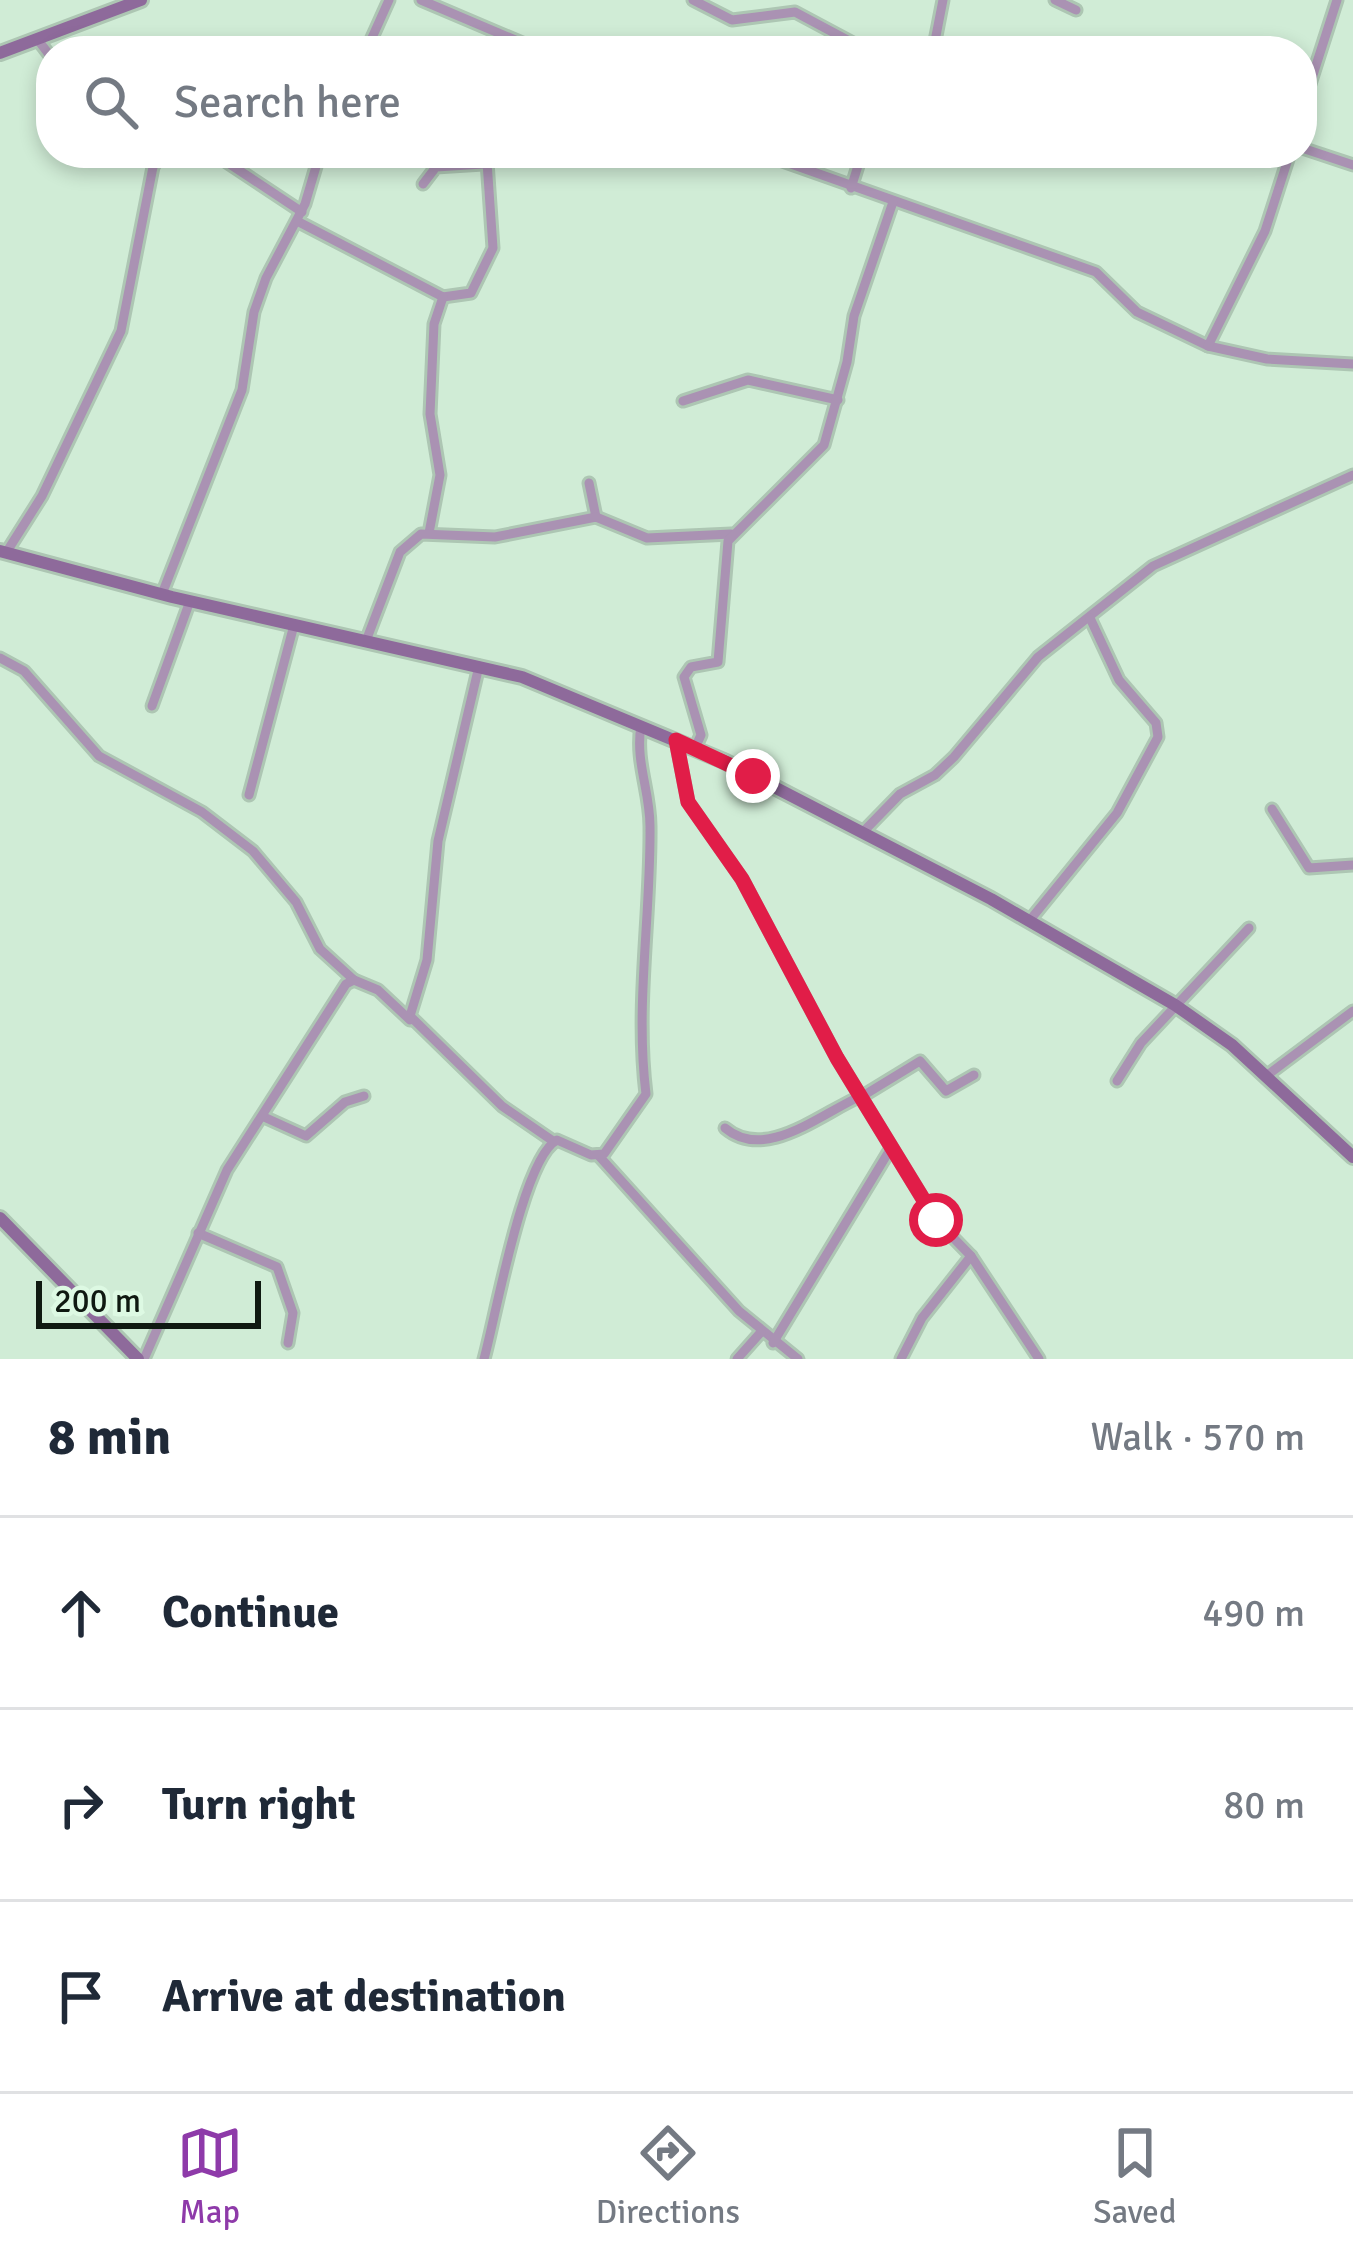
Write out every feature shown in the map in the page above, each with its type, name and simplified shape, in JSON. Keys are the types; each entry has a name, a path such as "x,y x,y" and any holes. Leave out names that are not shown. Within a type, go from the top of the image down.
{"main road":[{"path":"48,36 141,0"},
{"path":"0,53 36,41"},
{"path":"3,552 190,601 522,676 695,748 1030,920 1175,1005 1266,1076 1353,1157"},
{"path":"0,1217 141,1359"}],"street":[{"path":"373,36 389,0"},
{"path":"421,0 503,36"},
{"path":"693,0 732,20 795,12 840,36"},
{"path":"936,36 943,0"},
{"path":"1055,0 1076,10"},
{"path":"1317,62 1337,0"},
{"path":"1317,153 1353,165"},
{"path":"3,552 42,496 121,331 154,168"},
{"path":"233,168 299,216 442,297 471,293 487,270 494,226 490,168"},
{"path":"162,594 242,390 252,322 266,278 299,216 315,168"},
{"path":"423,184 435,168"},
{"path":"799,168 893,202 964,221 1041,257 1096,272 1137,312 1208,346 1267,359 1353,364"},
{"path":"851,188 857,168"},
{"path":"1208,346 1265,231 1285,168"},
{"path":"367,640 400,552 413,537 429,533 462,539 495,537 596,517 647,538 731,535 814,458 838,400 854,316 893,202"},
{"path":"429,533 440,475 430,414 434,324 442,297"},
{"path":"683,401 748,380 838,400"},
{"path":"863,832 899,794 944,766 1038,657 1153,566 1353,475"},
{"path":"589,483 596,517"},
{"path":"695,748 700,728 684,677 691,667 718,662 731,535"},
{"path":"152,706 190,601"},
{"path":"1030,920 1117,814 1158,736 1156,723 1119,680 1090,618"},
{"path":"249,795 294,625"},
{"path":"0,658 24,671 99,756 140,783 202,812 253,851 296,902 320,949 354,980 378,990 502,1106 553,1141 598,1156 761,1332 798,1359"},
{"path":"414,1024 410,1009 428,960 438,841 479,666"},
{"path":"598,1156 628,1126 646,1094 640,1024 650,830 638,746 641,726"},
{"path":"676,740 688,802 742,879 861,1096 936,1220 970,1256 1039,1359"},
{"path":"1272,809 1309,868 1353,865"},
{"path":"1117,1081 1141,1042 1250,928"},
{"path":"141,1359 227,1170 335,999 354,980"},
{"path":"398,1009 416,993"},
{"path":"1266,1076 1353,1011"},
{"path":"725,1128 740,1140 770,1141 920,1061 946,1091 974,1075"},
{"path":"264,1117 306,1136 345,1102 364,1096"},
{"path":"484,1359 527,1194 553,1141"},
{"path":"773,1343 891,1148"},
{"path":"198,1233 277,1267 293,1313 288,1343"},
{"path":"901,1359 922,1318 970,1256"},
{"path":"737,1359 761,1332"}],"route":[{"path":"753,776 676,740 688,802 742,879 837,1058 936,1220"}]}
